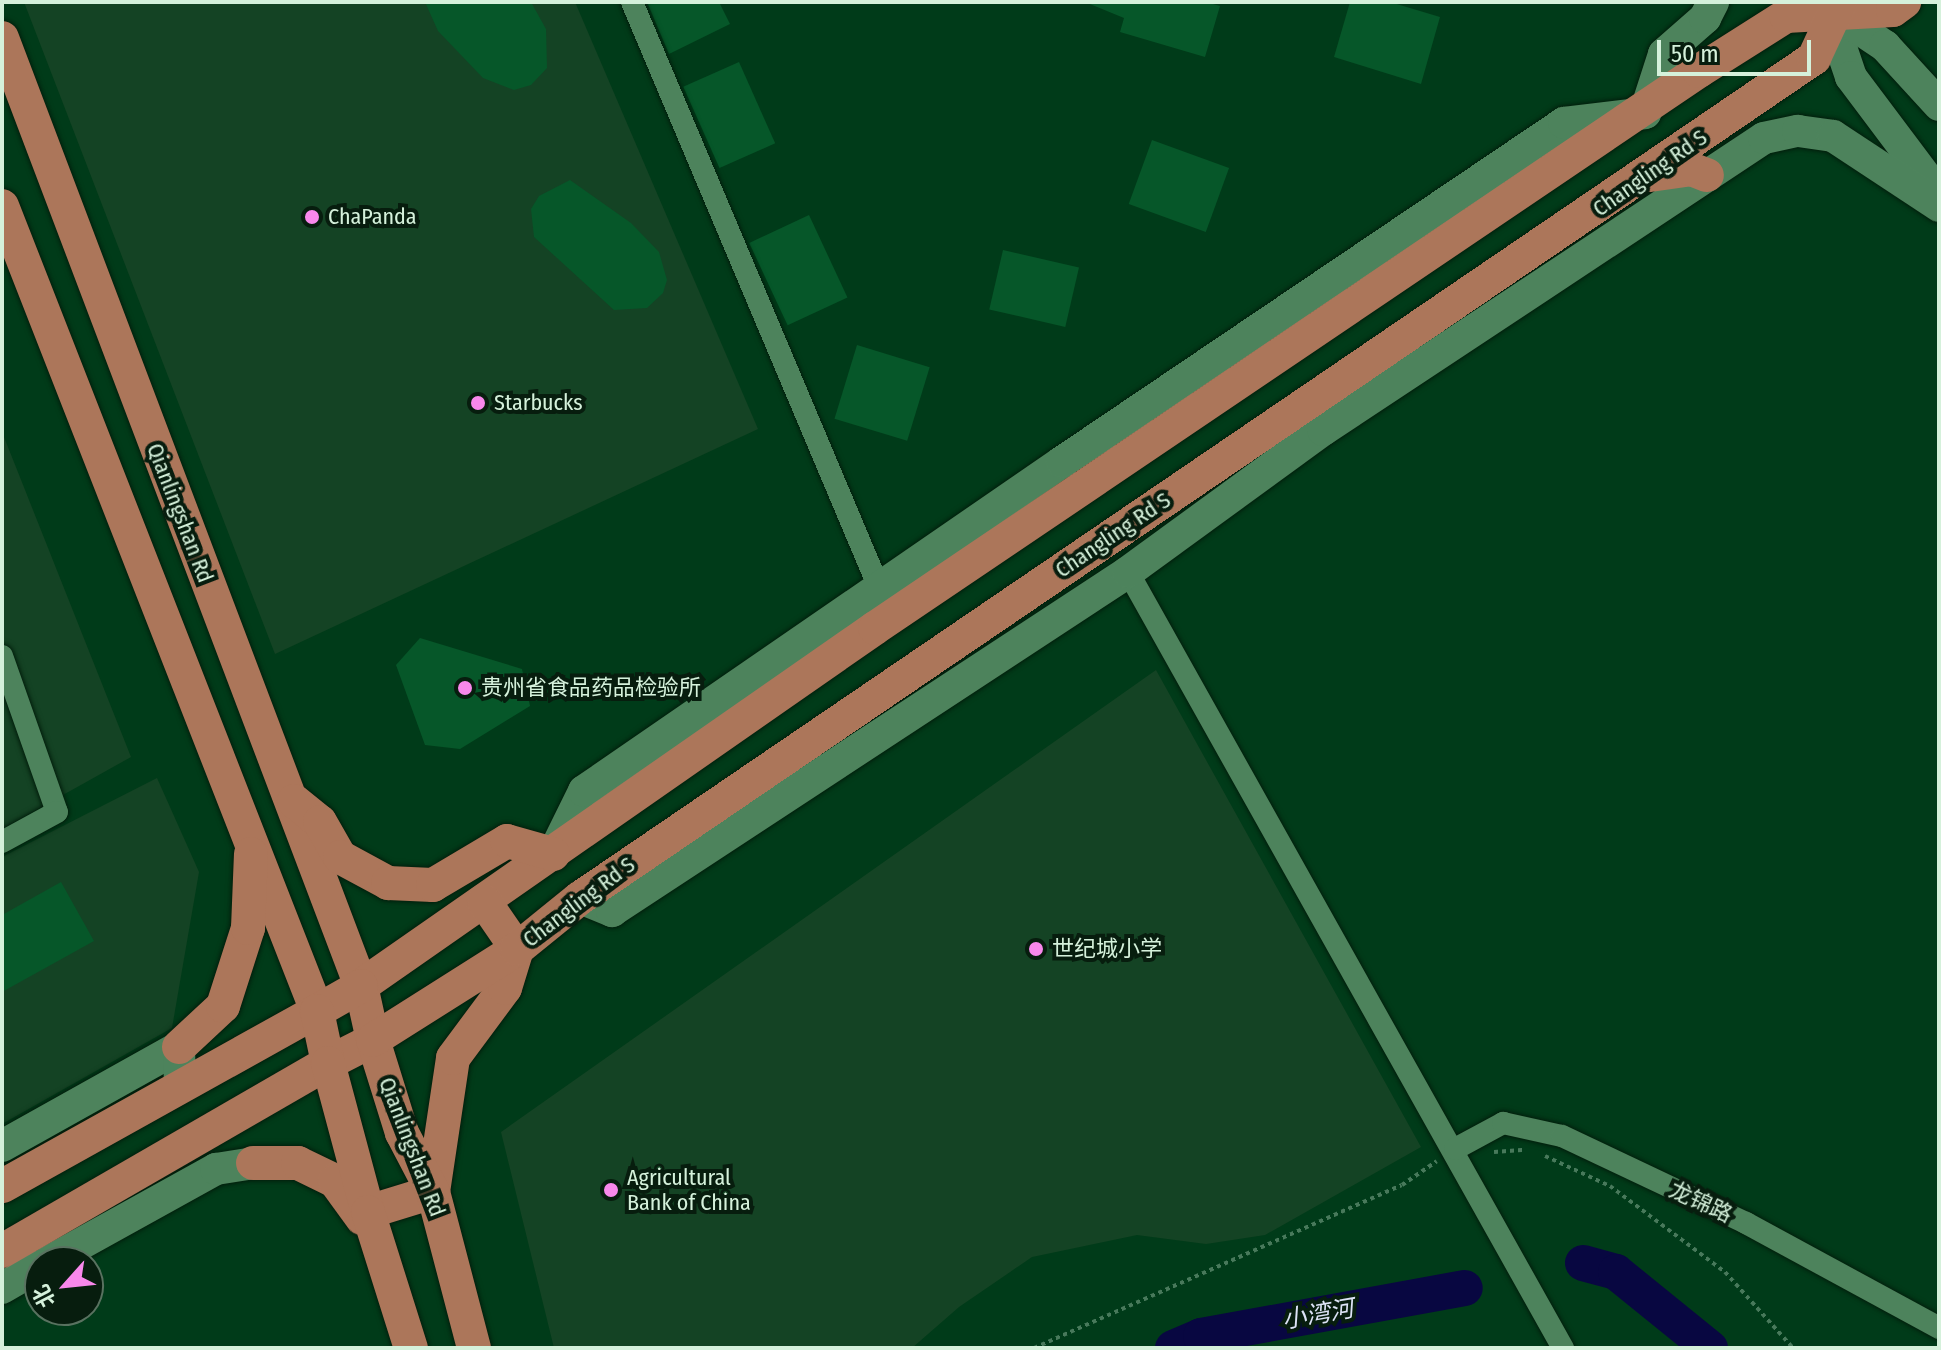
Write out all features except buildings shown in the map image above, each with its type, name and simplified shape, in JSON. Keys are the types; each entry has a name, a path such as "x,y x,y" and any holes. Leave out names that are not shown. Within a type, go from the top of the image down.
{"main road":[{"path":"1645,113 1664,54 1705,18 1713,2"},
{"path":"2,1186 361,986 875,628 1645,113 1699,71 1786,16 1830,5 1893,10 1904,2"},
{"path":"1830,5 1885,46 1939,105"},
{"path":"1830,5 1851,77 1939,194"},
{"name":"Changling Rd S","path":"328,1063 373,1040 517,949 580,898 1646,176 1814,58 1830,5"},
{"name":"Qianlingshan Rd","path":"2,38 285,794 361,986 373,1040 402,1133 433,1192 474,1348"},
{"path":"1699,71 1727,119 1707,175"},
{"path":"553,854 584,791 1564,123 1645,113"},
{"path":"580,898 612,911 1128,572 1323,430 1764,138 1810,133 1833,136 1939,206"},
{"path":"1646,176 1691,169 1707,175"},
{"path":"2,206 317,1011 328,1063 373,1226 411,1348"},
{"path":"247,829 269,814 285,794 320,822 340,857 388,883 433,885 507,841 553,854"},
{"path":"2,1146 179,1047 223,1006 248,928 247,829"},
{"path":"373,1226 433,1192 453,1058 505,988 517,949 484,901"},
{"path":"179,1047 180,1087 212,1131 216,1169"},
{"path":"2,1251 328,1063"},
{"path":"77,1246 216,1169 253,1163 298,1163 335,1181 373,1226"},
{"path":"2,1288 24,1275"}],"street":[{"path":"632,2 880,590"},
{"path":"1128,572 1271,833 1455,1149 1563,1348"},
{"path":"2,842 57,812 4,672"},
{"name":"龙锦路","path":"1455,1149 1503,1123 1562,1136 1746,1223 1939,1328"}],"path":[{"path":"1034,1348 1402,1185 1455,1149 1533,1150 1610,1186 1725,1272 1793,1348"}],"shaded area":[{"path":"24,2 575,2 758,429 275,654"},
{"path":"2,432 131,757 2,829"},
{"name":"世纪城小学","path":"1156,670 1421,1147 1265,1235 1206,1244 1137,1235 1032,1257 959,1307 912,1348 554,1348 501,1132"},
{"path":"157,778 199,872 172,1028 2,1124 2,857"}],"waterway":[{"name":"小湾河","path":"1583,1263 1616,1272 1710,1348"},
{"name":"小湾河","path":"1173,1348 1201,1336 1465,1288"}],"place":[{"name":"ChaPanda","path":"312,217"},
{"name":"Starbucks","path":"478,403"},
{"name":"贵州省食品药品检验所","path":"465,688"},
{"name":"世纪城小学","path":"1036,949"},
{"name":"Agricultural Bank of China","path":"611,1190"}]}
